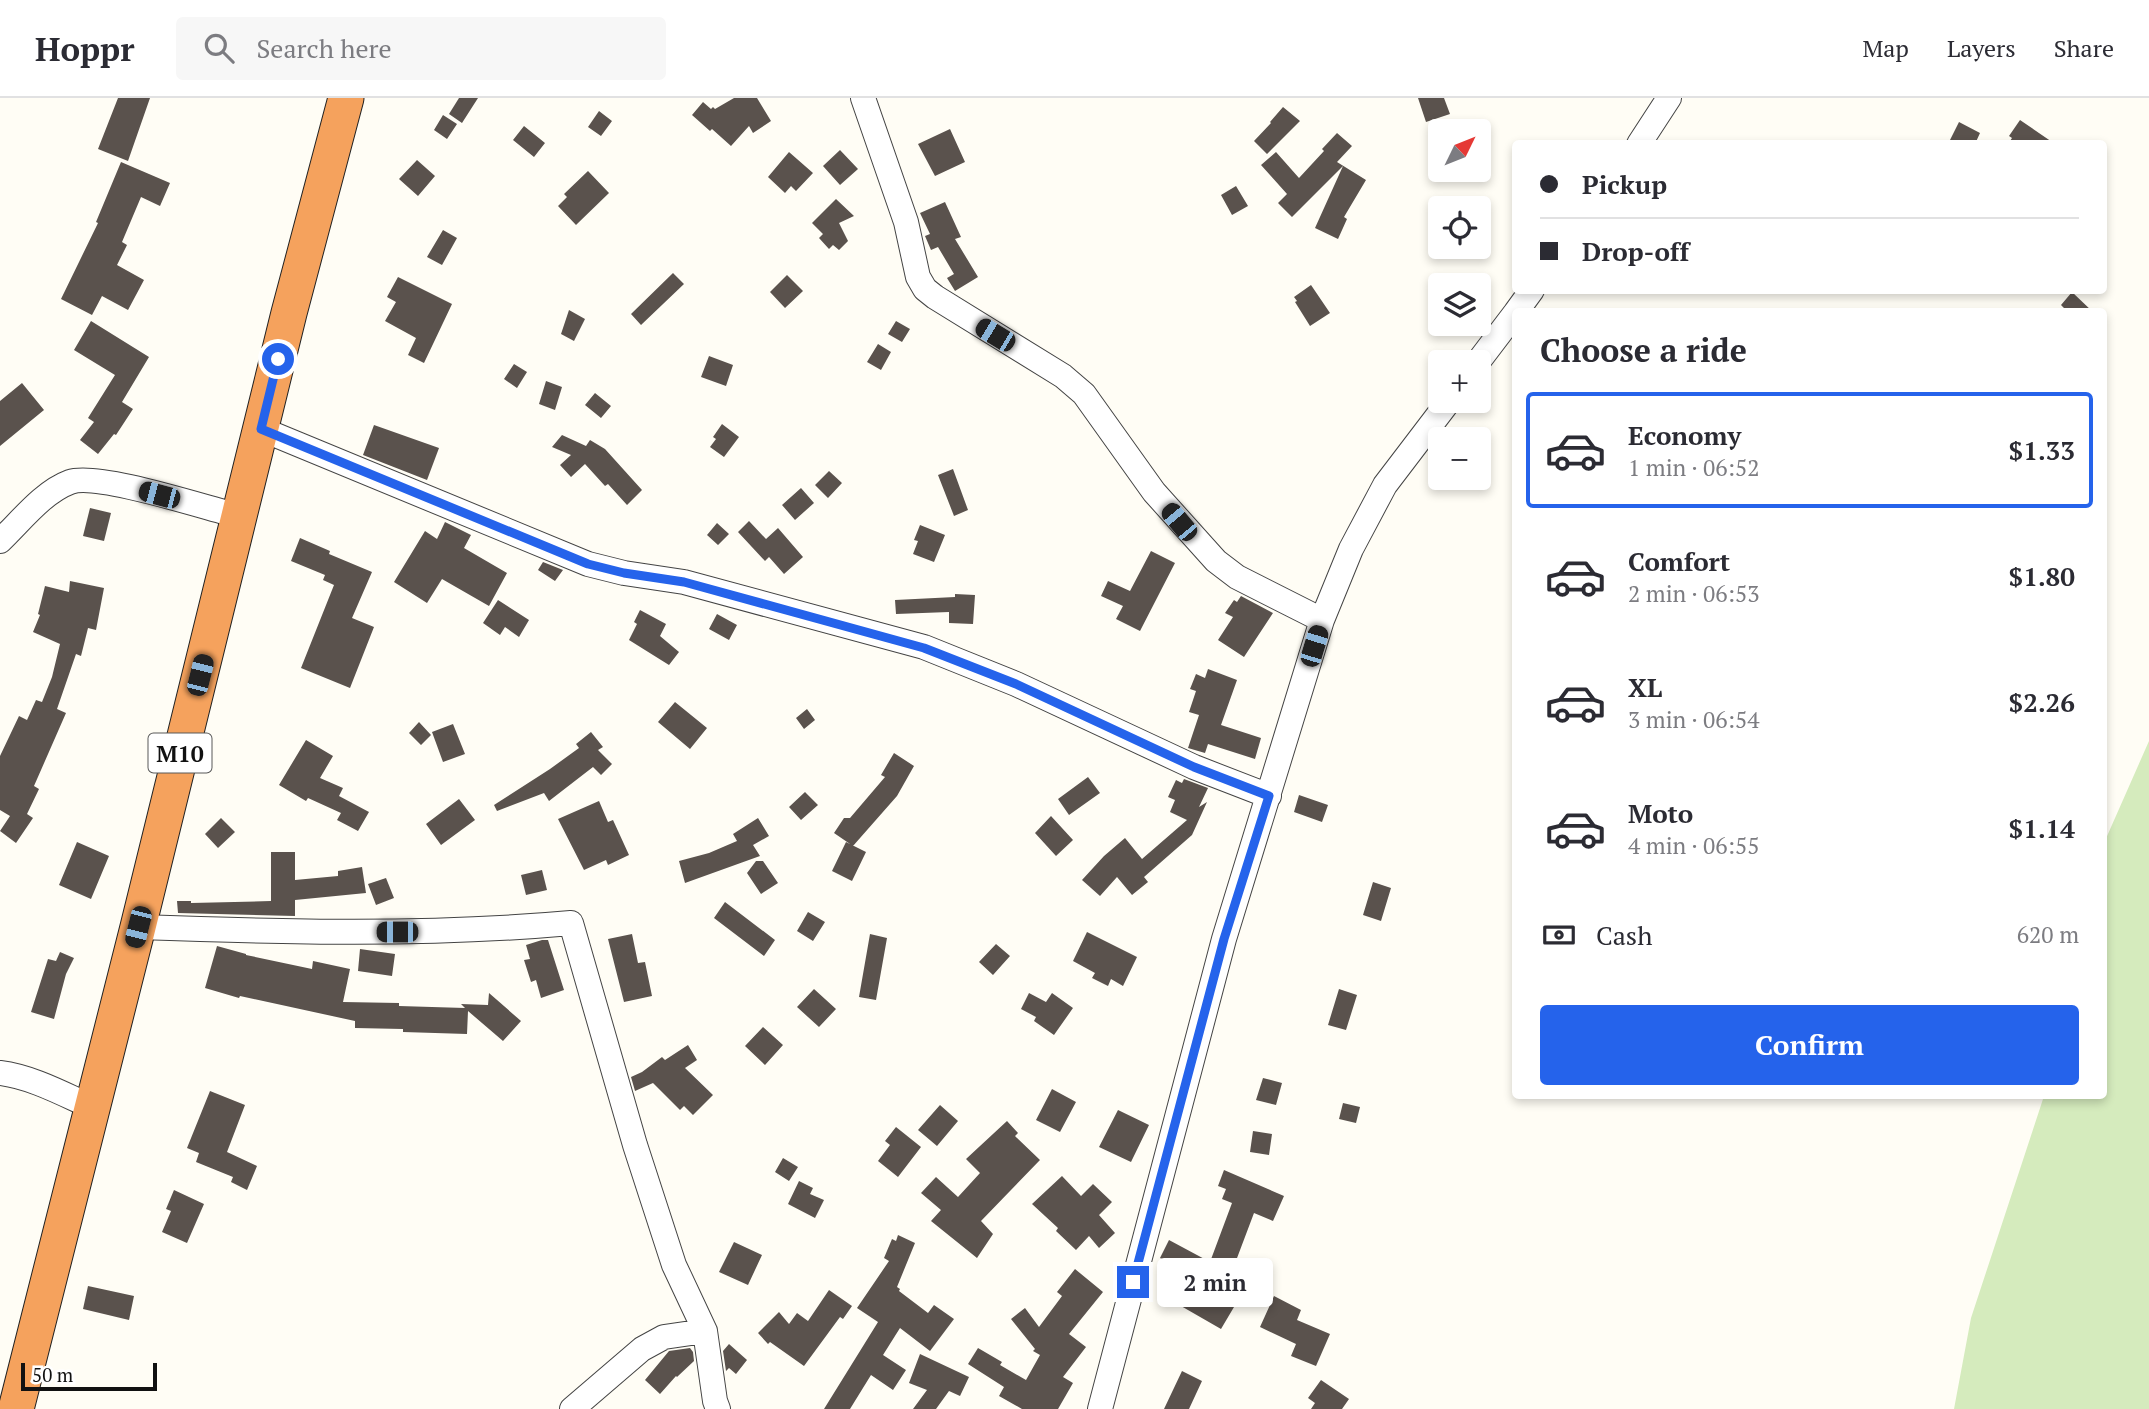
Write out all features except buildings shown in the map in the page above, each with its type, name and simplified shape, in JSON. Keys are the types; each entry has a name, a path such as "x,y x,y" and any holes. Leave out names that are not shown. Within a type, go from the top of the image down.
{"highway":[{"name":"M10","path":"16,1409 289,313 346,98"}],"street":[{"path":"1642,140 1669,98"},
{"path":"872,101 906,222 918,277 925,289 935,298 1063,376 1084,394 1154,492 1216,561 1237,577 1322,620"},
{"path":"1487,350 1512,317"},
{"path":"1100,1409 1224,939 1322,620 1351,549 1385,485 1441,413"},
{"path":"261,429 588,564 624,573 684,582 924,648 1016,684 1194,767 1269,796"},
{"path":"0,541 46,498 68,483 80,480 105,481 239,516"},
{"path":"138,927 397,932 485,930 571,923 635,1145 674,1265 705,1331 718,1409"},
{"path":"0,1073 36,1082 92,1107"},
{"path":"572,1409 642,1349 664,1338 705,1331"}],"green space":[{"path":"2149,741 2149,1409 1954,1409 1971,1318 2043,1099 2107,1099 2107,836"}],"route":[{"path":"278,359 261,429 588,564 624,573 684,582 924,648 1016,684 1194,767 1269,796 1224,939 1133,1282"}]}
